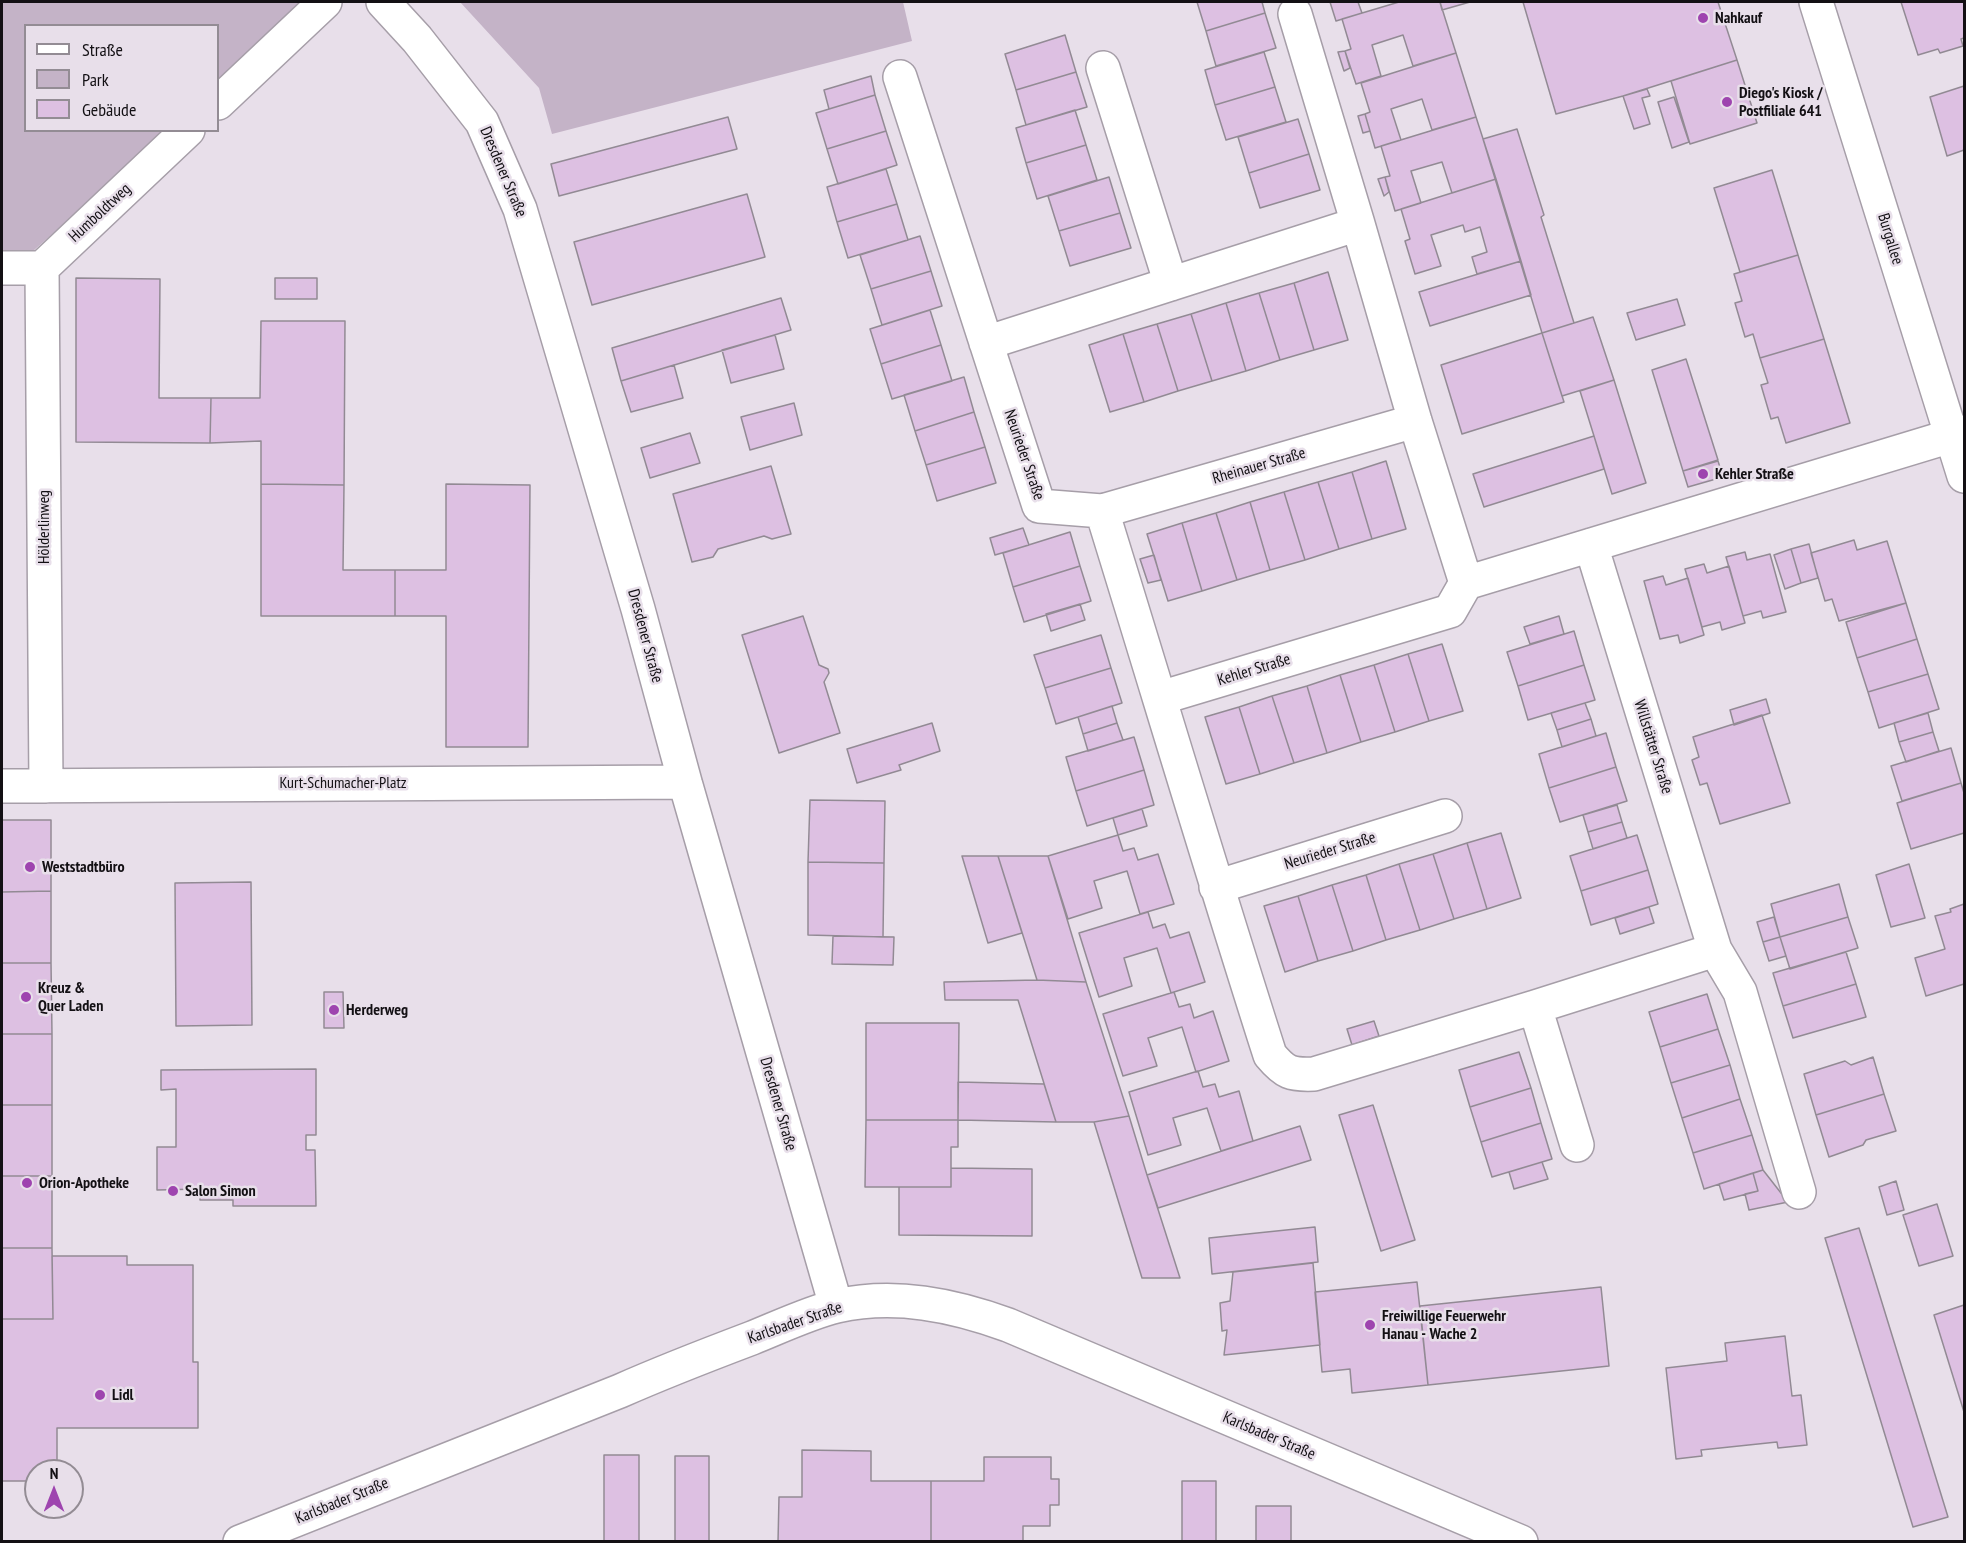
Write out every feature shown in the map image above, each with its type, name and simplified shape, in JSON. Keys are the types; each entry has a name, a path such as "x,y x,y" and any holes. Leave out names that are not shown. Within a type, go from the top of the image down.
{"street":[{"path":"219,102 325,2"},
{"name":"Dresdener Straße","path":"383,2 417,39 482,122 520,209 638,609 685,782 836,1306"},
{"name":"Burgallee","path":"1816,2 1958,434 1965,476"},
{"path":"1295,14 1415,421 1466,583 1958,434"},
{"path":"1103,68 1171,284"},
{"name":"Neurieder Straße","path":"900,77 1039,506 1102,511"},
{"name":"Humboldtweg","path":"42,268 186,132"},
{"path":"986,343 1358,224"},
{"path":"2,268 42,268"},
{"name":"Hölderlinweg","path":"42,268 46,786"},
{"name":"Rheinauer Straße","path":"1102,511 1415,421"},
{"path":"1102,511 1216,887 1270,1055 1281,1068 1295,1074 1314,1074 1715,950"},
{"name":"Willstätter Straße","path":"1591,545 1715,950 1740,992 1799,1192"},
{"name":"Kehler Straße","path":"1160,698 1450,611 1466,583"},
{"name":"Kurt-Schumacher-Platz","path":"2,786 685,782"},
{"name":"Neurieder Straße","path":"1216,887 1445,816"},
{"path":"1535,1007 1577,1145"},
{"name":"Karlsbader Straße","path":"240,1542 683,1364 836,1306 914,1301 971,1312 1008,1325 1521,1542"}],"green space":[{"path":"2,2 315,2 219,87 219,24 24,24 24,132 168,132 33,251 2,251"},
{"path":"460,2 903,2 912,41 552,134 539,88"}],"building":[{"path":"1197,2 1262,2 1265,13 1206,31"},
{"path":"1330,2 1358,2 1362,13 1336,21"},
{"path":"1399,2 1440,2 1456,53 1413,66 1403,35 1372,45 1381,76 1356,84 1345,51 1351,49 1342,19"},
{"path":"1440,2 1470,2 1442,10"},
{"path":"1523,2 1718,2 1737,60 1623,96 1556,114"},
{"path":"1901,2 1964,2 1964,38 1961,39 1963,46 1940,53 1938,49 1918,55"},
{"path":"1265,13 1276,48 1216,66 1206,31"},
{"path":"1065,35 1076,72 1016,90 1005,54"},
{"path":"1345,51 1350,68 1344,71 1338,52"},
{"path":"1264,52 1275,87 1215,105 1205,70"},
{"path":"1456,53 1476,117 1432,130 1422,99 1391,109 1401,140 1375,148 1365,114 1370,112 1361,83"},
{"path":"1737,60 1757,123 1690,144 1671,81"},
{"path":"1076,72 1087,107 1026,125 1016,90"},
{"path":"871,76 875,95 829,109 824,90"},
{"path":"1964,86 1964,150 1947,156 1930,97"},
{"path":"1275,87 1286,122 1226,140 1215,105"},
{"path":"1647,89 1650,96 1642,98 1650,124 1634,129 1623,96"},
{"path":"875,95 886,131 827,149 816,113"},
{"path":"1674,97 1689,142 1672,148 1658,102"},
{"path":"1075,110 1086,145 1026,163 1016,128"},
{"path":"1365,114 1370,131 1363,133 1358,116"},
{"path":"728,117 737,149 559,196 551,164"},
{"path":"1476,117 1496,179 1452,193 1442,162 1411,171 1421,203 1395,211 1385,177 1390,176 1381,146"},
{"path":"1298,119 1309,154 1249,173 1238,137"},
{"path":"1517,129 1574,323 1542,333 1483,139"},
{"path":"886,131 897,165 838,184 827,149"},
{"path":"1086,145 1097,180 1037,199 1026,163"},
{"path":"1309,154 1320,190 1260,208 1249,173"},
{"path":"886,169 897,204 837,222 827,187"},
{"path":"1772,170 1798,255 1740,272 1714,188"},
{"path":"1109,177 1120,213 1059,231 1048,196"},
{"path":"1385,177 1389,192 1384,196 1378,179"},
{"path":"1496,179 1521,261 1477,274 1472,257 1487,252 1480,227 1465,232 1463,225 1431,235 1441,266 1415,274 1405,241 1410,239 1401,209"},
{"path":"747,194 765,257 592,305 574,242"},
{"path":"897,204 908,240 848,258 837,222"},
{"path":"1120,213 1131,248 1070,266 1059,231"},
{"path":"920,236 931,271 871,289 860,255"},
{"path":"1798,255 1824,339 1760,358 1753,334 1745,337 1735,303 1742,301 1734,274"},
{"path":"1521,261 1531,295 1430,326 1419,292"},
{"path":"931,271 942,306 882,325 871,289"},
{"path":"1328,272 1348,340 1314,350 1294,283"},
{"path":"76,278 160,279 159,398 211,398 210,443 76,442"},
{"path":"275,278 317,278 317,299 275,299"},
{"path":"1294,283 1314,350 1280,360 1259,293"},
{"path":"1259,293 1280,360 1246,371 1226,303"},
{"path":"781,298 791,330 621,381 612,348"},
{"path":"1677,299 1685,325 1636,340 1627,313"},
{"path":"1226,303 1246,371 1212,381 1191,314"},
{"path":"930,310 941,345 881,364 870,329"},
{"path":"1191,314 1212,381 1178,391 1157,324"},
{"path":"1593,317 1614,380 1562,396 1542,333"},
{"path":"261,321 345,321 344,485 261,484 261,441 210,443 211,398 260,398"},
{"path":"1157,324 1178,391 1144,402 1123,334"},
{"path":"1542,333 1564,402 1462,434 1441,365"},
{"path":"1123,334 1144,402 1110,412 1089,345"},
{"path":"775,335 784,369 731,383 722,350"},
{"path":"1824,339 1850,423 1786,443 1778,417 1771,419 1761,385 1768,383 1760,358"},
{"path":"941,345 952,381 892,399 881,364"},
{"path":"1686,359 1718,460 1683,471 1652,370"},
{"path":"674,365 683,398 631,412 621,381"},
{"path":"964,377 974,412 915,431 904,395"},
{"path":"1614,380 1646,483 1612,494 1580,391"},
{"path":"794,403 802,435 750,450 741,417"},
{"path":"974,412 985,447 926,465 915,431"},
{"path":"690,433 700,463 650,478 641,448"},
{"path":"1594,436 1604,469 1484,507 1473,474"},
{"path":"985,447 996,483 937,501 926,465"},
{"path":"1386,461 1406,529 1372,539 1352,472"},
{"name":"Kehler Straße","path":"1718,461 1723,477 1688,487 1683,471"},
{"path":"771,466 791,534 772,539 764,536 718,549 713,557 692,562 673,494"},
{"path":"1352,472 1372,539 1339,549 1318,482"},
{"path":"1318,482 1339,549 1305,560 1284,492"},
{"path":"261,484 344,485 343,570 395,570 395,616 261,616"},
{"path":"446,484 530,485 528,747 446,747 446,616 395,616 395,570 446,570"},
{"path":"1284,492 1305,560 1270,570 1250,502"},
{"path":"1250,502 1270,570 1237,580 1216,513"},
{"path":"1216,513 1237,580 1202,591 1182,523"},
{"path":"1182,523 1202,591 1168,601 1147,534"},
{"path":"1023,528 1029,545 995,555 990,538"},
{"path":"1070,532 1080,566 1013,587 1003,553"},
{"path":"1854,540 1857,550 1887,541 1906,603 1839,621 1832,599 1825,601 1811,553"},
{"path":"1809,544 1818,578 1801,583 1791,549"},
{"path":"1791,549 1801,583 1785,589 1774,555"},
{"path":"1745,552 1747,560 1770,554 1786,612 1763,618 1761,611 1743,616 1726,557"},
{"path":"1154,555 1161,580 1148,583 1140,559"},
{"path":"1704,564 1707,573 1729,566 1745,623 1722,630 1720,622 1702,627 1685,569"},
{"path":"1080,566 1091,601 1024,622 1013,587"},
{"path":"1663,576 1666,585 1688,578 1704,635 1680,643 1678,635 1660,639 1644,581"},
{"path":"1906,603 1917,639 1857,658 1846,622"},
{"path":"1080,604 1085,620 1051,631 1046,614"},
{"path":"803,616 819,665 828,669 829,673 824,682 840,733 779,753 742,635"},
{"path":"1559,616 1564,634 1530,644 1524,627"},
{"path":"1574,631 1584,665 1518,686 1507,652"},
{"path":"1101,635 1111,668 1045,688 1034,655"},
{"path":"1917,639 1928,674 1868,692 1857,658"},
{"path":"1442,644 1463,711 1429,721 1408,654"},
{"path":"1408,654 1429,721 1395,732 1374,665"},
{"path":"1374,665 1395,732 1361,742 1340,675"},
{"path":"1584,665 1595,700 1528,720 1518,686"},
{"path":"1111,668 1122,703 1056,724 1045,688"},
{"path":"1928,674 1939,709 1879,728 1868,692"},
{"path":"1340,675 1361,742 1327,753 1307,686"},
{"path":"1307,686 1327,753 1294,763 1272,696"},
{"path":"1272,696 1294,763 1260,774 1239,707"},
{"path":"1766,699 1770,713 1734,725 1730,710"},
{"path":"1585,703 1591,719 1557,730 1551,713"},
{"path":"1112,706 1117,723 1083,734 1078,717"},
{"path":"1239,707 1260,774 1226,784 1205,717"},
{"path":"1928,713 1933,732 1899,742 1894,723"},
{"path":"1762,715 1790,803 1720,824 1707,783 1700,785 1692,760 1699,757 1693,737"},
{"path":"1591,719 1596,736 1562,747 1557,730"},
{"path":"932,723 940,751 899,765 901,770 857,783 847,749"},
{"path":"1117,723 1123,740 1088,751 1083,734"},
{"path":"1933,732 1939,751 1906,762 1899,742"},
{"path":"1606,733 1616,767 1549,788 1539,754"},
{"path":"1134,737 1144,770 1076,791 1066,757"},
{"path":"1951,748 1961,783 1902,801 1891,766"},
{"path":"1616,767 1627,801 1560,822 1549,788"},
{"path":"1144,770 1154,805 1087,826 1076,791"},
{"path":"1961,783 1964,793 1964,833 1911,849 1897,803"},
{"path":"810,800 885,801 884,863 808,862"},
{"path":"1617,805 1622,822 1588,832 1583,815"},
{"path":"1142,809 1147,826 1118,835 1113,818"},
{"path":"2,820 51,820 51,891 2,892"},
{"path":"1622,822 1627,838 1593,849 1588,832"},
{"path":"1501,833 1521,898 1487,909 1467,843"},
{"path":"1118,835 1123,851 1134,848 1138,860 1158,854 1174,904 1140,914 1127,871 1094,881 1102,908 1068,919 1048,856"},
{"path":"1637,835 1648,870 1581,891 1570,856"},
{"path":"1467,843 1487,909 1454,919 1433,854"},
{"path":"1433,854 1454,919 1420,930 1399,864"},
{"path":"962,856 998,856 1022,933 988,943"},
{"path":"998,856 1048,856 1086,982 1037,980"},
{"path":"808,862 884,863 883,937 808,935"},
{"path":"1399,864 1420,930 1386,940 1366,875"},
{"path":"1909,864 1925,918 1891,927 1876,875"},
{"path":"1648,870 1658,904 1591,925 1581,891"},
{"path":"1366,875 1386,940 1353,951 1332,885"},
{"path":"251,882 252,1025 176,1026 175,883"},
{"path":"1839,884 1848,917 1780,937 1771,904"},
{"path":"1332,885 1353,951 1318,961 1298,896"},
{"path":"51,891 51,963 2,963 2,892"},
{"path":"1298,896 1318,961 1285,972 1264,906"},
{"path":"1964,904 1964,984 1926,996 1915,958 1945,949 1935,916 1951,912 1950,909"},
{"path":"1649,907 1654,923 1620,934 1615,918"},
{"path":"1148,912 1153,928 1165,924 1170,938 1189,932 1205,982 1171,993 1157,948 1124,958 1132,986 1099,997 1079,933"},
{"path":"1774,917 1780,937 1763,942 1757,922"},
{"path":"1848,917 1858,948 1790,969 1780,937"},
{"path":"833,936 894,937 893,965 832,964"},
{"path":"1780,937 1786,956 1769,961 1763,942"},
{"path":"1846,952 1856,984 1783,1006 1773,973"},
{"path":"2,963 51,963 52,1034 2,1034"},
{"path":"1037,980 1086,982 1129,1116 1094,1122 1056,1122 1018,1000 945,1000 944,982"},
{"path":"1856,984 1866,1017 1793,1038 1783,1006"},
{"name":"Herderweg","path":"324,992 343,992 344,1028 324,1028"},
{"path":"1174,992 1179,1007 1190,1004 1194,1018 1213,1011 1229,1061 1196,1072 1182,1027 1148,1038 1157,1066 1123,1076 1103,1014"},
{"path":"1707,994 1718,1029 1660,1047 1649,1012"},
{"path":"1374,1021 1379,1036 1352,1045 1347,1029"},
{"path":"866,1023 959,1023 958,1120 866,1120"},
{"path":"1718,1029 1730,1065 1671,1083 1660,1047"},
{"path":"2,1034 52,1034 52,1105 2,1105"},
{"path":"1519,1052 1531,1088 1470,1107 1459,1070"},
{"path":"1873,1057 1884,1094 1816,1115 1804,1074 1845,1061 1851,1065"},
{"path":"1730,1065 1740,1099 1682,1118 1671,1083"},
{"path":"316,1069 316,1135 306,1135 306,1150 315,1150 316,1206 233,1206 233,1200 200,1200 200,1189 157,1190 157,1147 176,1147 176,1089 161,1090 161,1070"},
{"path":"1198,1071 1203,1087 1215,1084 1219,1097 1239,1091 1253,1141 1221,1151 1207,1108 1173,1118 1181,1145 1148,1155 1129,1092"},
{"path":"958,1082 1044,1084 1056,1122 958,1120"},
{"path":"1531,1088 1541,1123 1481,1142 1470,1107"},
{"path":"1884,1094 1896,1131 1866,1140 1863,1145 1829,1157 1816,1115"},
{"path":"1740,1099 1752,1135 1693,1153 1682,1118"},
{"path":"2,1105 52,1105 52,1176 2,1176"},
{"path":"1373,1105 1415,1240 1381,1251 1339,1115"},
{"path":"1129,1116 1180,1278 1142,1278 1094,1122"},
{"path":"866,1120 958,1120 958,1147 951,1147 951,1187 865,1187"},
{"path":"1541,1123 1552,1159 1492,1177 1481,1142"},
{"path":"1300,1126 1311,1160 1158,1208 1147,1175"},
{"path":"1752,1135 1763,1170 1704,1189 1693,1153"},
{"path":"1542,1162 1548,1179 1514,1189 1509,1172"},
{"path":"951,1168 1032,1169 1032,1236 899,1235 899,1187 951,1187"},
{"path":"1763,1170 1788,1202 1749,1210 1745,1194 1758,1191 1753,1173"},
{"path":"1753,1173 1758,1191 1724,1200 1719,1184"},
{"path":"2,1176 52,1176 52,1248 2,1248"},
{"path":"1896,1181 1904,1210 1887,1215 1879,1187"},
{"path":"1937,1204 1953,1256 1919,1266 1903,1215"},
{"path":"1315,1227 1318,1262 1212,1274 1209,1238"},
{"path":"1859,1228 1948,1517 1913,1527 1825,1238"},
{"path":"2,1248 52,1248 53,1319 2,1319"},
{"name":"Lidl","path":"52,1256 127,1256 127,1265 193,1265 193,1362 198,1362 198,1428 57,1428 57,1459 24,1459 24,1481 2,1481 2,1319 53,1319"},
{"path":"1313,1263 1320,1345 1224,1355 1227,1330 1222,1331 1220,1303 1230,1301 1233,1272"},
{"name":"Freiwillige Feuerwehr Hanau - Wache 2","path":"1417,1282 1428,1385 1352,1393 1350,1369 1322,1372 1315,1292"},
{"path":"1601,1287 1609,1366 1428,1385 1420,1306"},
{"path":"1964,1305 1964,1412 1934,1315"},
{"path":"1785,1336 1792,1396 1801,1395 1807,1445 1778,1448 1777,1442 1701,1450 1702,1456 1676,1459 1666,1368 1727,1361 1725,1343"},
{"path":"802,1450 871,1451 871,1481 931,1481 931,1542 778,1542 779,1497 802,1497"},
{"path":"604,1455 639,1455 639,1542 604,1542"},
{"path":"675,1456 709,1456 709,1542 675,1542"},
{"path":"984,1457 1051,1457 1051,1479 1059,1479 1059,1505 1050,1505 1050,1526 1023,1526 1023,1542 931,1542 931,1481 984,1481"},
{"path":"1182,1481 1216,1481 1216,1542 1182,1542"},
{"path":"1256,1506 1291,1506 1291,1542 1256,1542"}],"place":[{"name":"Nahkauf","path":"1703,18"},
{"name":"Diego's Kiosk / Postfiliale 641","path":"1727,102"},
{"name":"Kehler Straße","path":"1703,474"},
{"name":"Weststadtbüro","path":"30,867"},
{"name":"Kreuz & Quer Laden","path":"26,997"},
{"name":"Herderweg","path":"334,1010"},
{"name":"Orion-Apotheke","path":"27,1183"},
{"name":"Salon Simon","path":"173,1191"},
{"name":"Freiwillige Feuerwehr Hanau - Wache 2","path":"1370,1325"},
{"name":"Lidl","path":"100,1395"}]}
